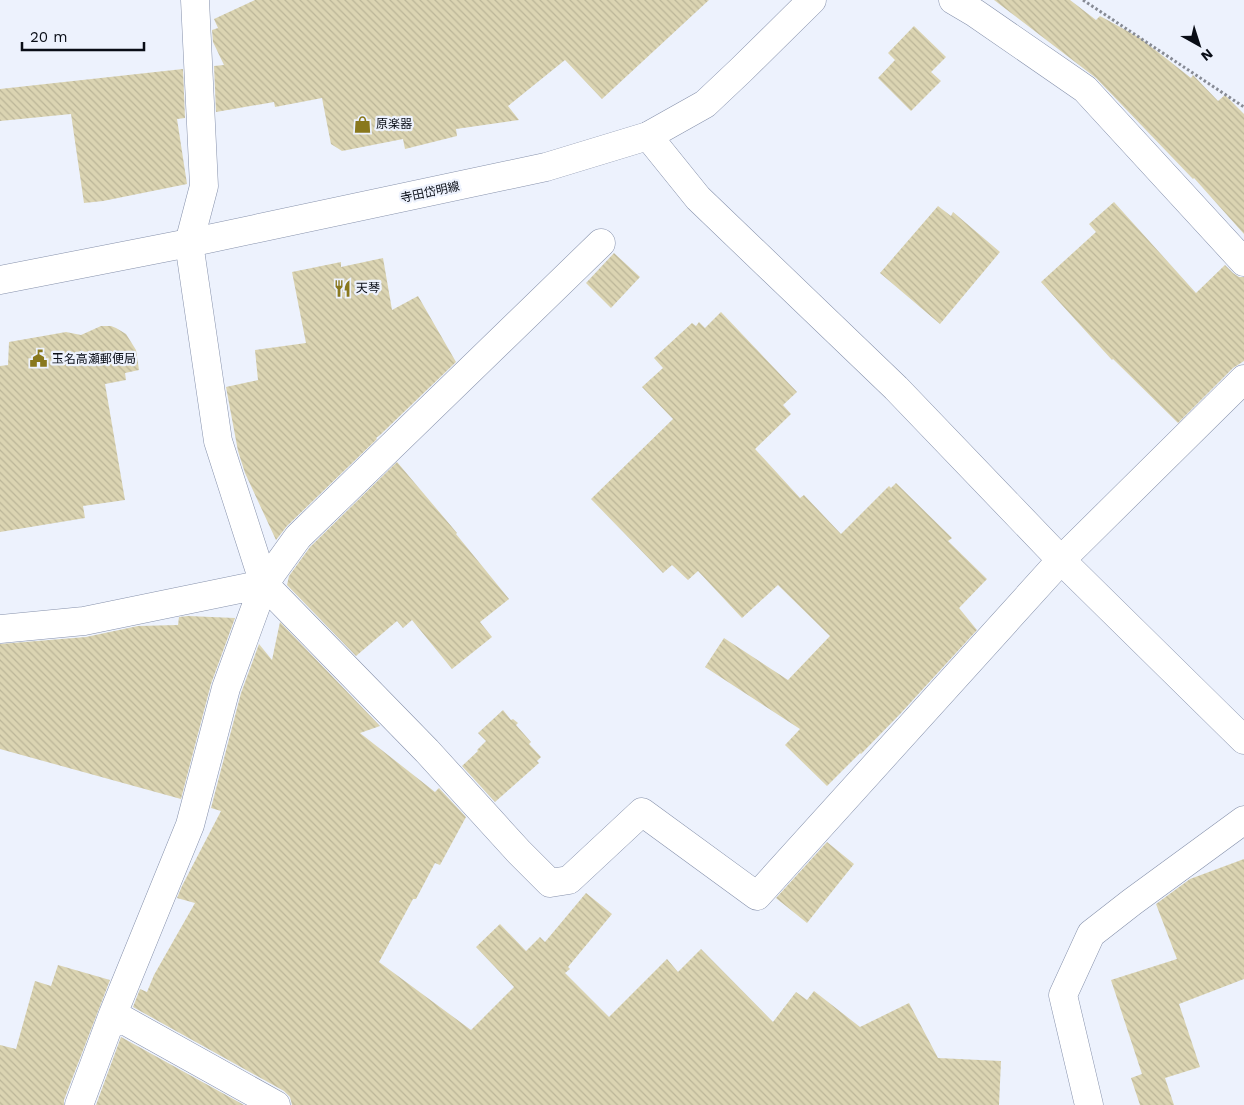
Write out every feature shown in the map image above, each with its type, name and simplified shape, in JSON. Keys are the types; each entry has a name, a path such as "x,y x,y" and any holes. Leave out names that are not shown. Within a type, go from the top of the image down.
{"street":[{"path":"195,0 204,186 189,243 218,441 264,584 427,751 519,852 550,883 569,880 642,812 757,896 1061,560 1244,379"},
{"name":"寺田岱明線","path":"0,280 189,243 546,167 648,136 705,104 812,0"},
{"path":"953,0 1086,89 1244,262"},
{"path":"648,136 698,198 896,388 1061,560 1244,740"},
{"path":"79,1105 113,1014 190,825 226,688 264,584 298,537 601,243"},
{"path":"0,629 84,621 264,584"},
{"path":"1089,1105 1063,995 1091,934 1244,820"},
{"path":"113,1014 276,1105"}],"path":[{"path":"1082,0 1244,107"}],"building":[{"path":"255,0 709,0 602,99 565,60 508,106 519,120 456,129 457,136 405,149 403,139 342,151 331,144 322,98 275,107 274,102 216,112 214,66 224,65 213,42 212,30 218,28 214,19"},
{"path":"994,0 1070,0 1096,20 1100,16 1140,38 1191,78 1193,75 1218,101 1225,95 1244,114 1244,234 1194,178 1096,78"},
{"path":"914,26 946,57 931,72 941,81 911,111 878,78 895,60 888,53"},
{"path":"183,69 185,118 177,119 187,184 84,203 71,114 0,121 0,89"},
{"path":"1114,202 1196,293 1225,265 1239,277 1244,277 1244,361 1233,368 1178,423 1112,360 1041,282 1096,232 1089,224"},
{"path":"938,206 951,216 953,212 1000,252 940,324 880,273"},
{"path":"614,253 640,277 611,308 586,283"},
{"path":"383,258 392,310 418,296 456,362 287,526 276,540 245,473 238,451 226,387 258,380 255,350 306,343 292,272 341,262 341,267"},
{"path":"721,312 797,392 783,405 791,414 755,449 800,498 804,495 841,534 889,486 891,488 896,483 952,538 948,541 987,579 959,608 977,630 901,713 827,786 785,745 800,729 705,667 724,638 788,680 830,636 778,585 742,618 698,571 688,580 672,565 663,573 591,499 673,419 642,387 663,368 654,358 692,323 696,326 699,322 705,328"},
{"path":"101,326 111,326 126,334 136,350 139,370 125,373 126,380 105,384 125,500 83,506 85,518 0,532 0,366 8,365 9,342 66,332 81,335"},
{"path":"397,462 457,533 509,599 480,622 492,637 452,669 412,620 403,628 397,621 356,656 287,585 289,576 310,547"},
{"path":"179,617 235,618 211,684 181,799 0,749 0,644 86,637 138,626 178,625"},
{"path":"280,622 380,726 360,733 435,792 439,788 466,817 440,865 435,863 416,899 413,899 379,962 471,1030 514,987 476,947 500,924 526,951 540,937 545,942 586,893 612,914 565,973 609,1017 667,959 678,972 701,949 773,1022 796,992 807,1000 814,991 860,1027 909,1003 938,1058 1001,1061 999,1105 292,1105 290,1097 284,1091 133,1007 140,989 147,992 154,975 195,903 177,898 221,811 211,808 241,693 259,644 272,660"},
{"path":"503,710 511,720 513,719 518,723 516,725 541,757 537,761 539,763 495,802 462,766 486,741 478,733"},
{"path":"827,842 854,864 807,923 776,898"},
{"path":"1244,859 1244,979 1179,1004 1200,1067 1165,1078 1174,1105 1140,1105 1131,1078 1142,1074 1111,980 1177,959 1156,904 1190,879"},
{"path":"58,965 110,980 64,1100 64,1105 0,1105 0,1045 16,1049 35,981 51,986"},
{"path":"121,1037 244,1105 96,1105"}],"place":[{"name":"原楽器","path":"362,124"},
{"name":"天琴","path":"342,288"},
{"name":"玉名高瀬郵便局","path":"38,359"}]}
